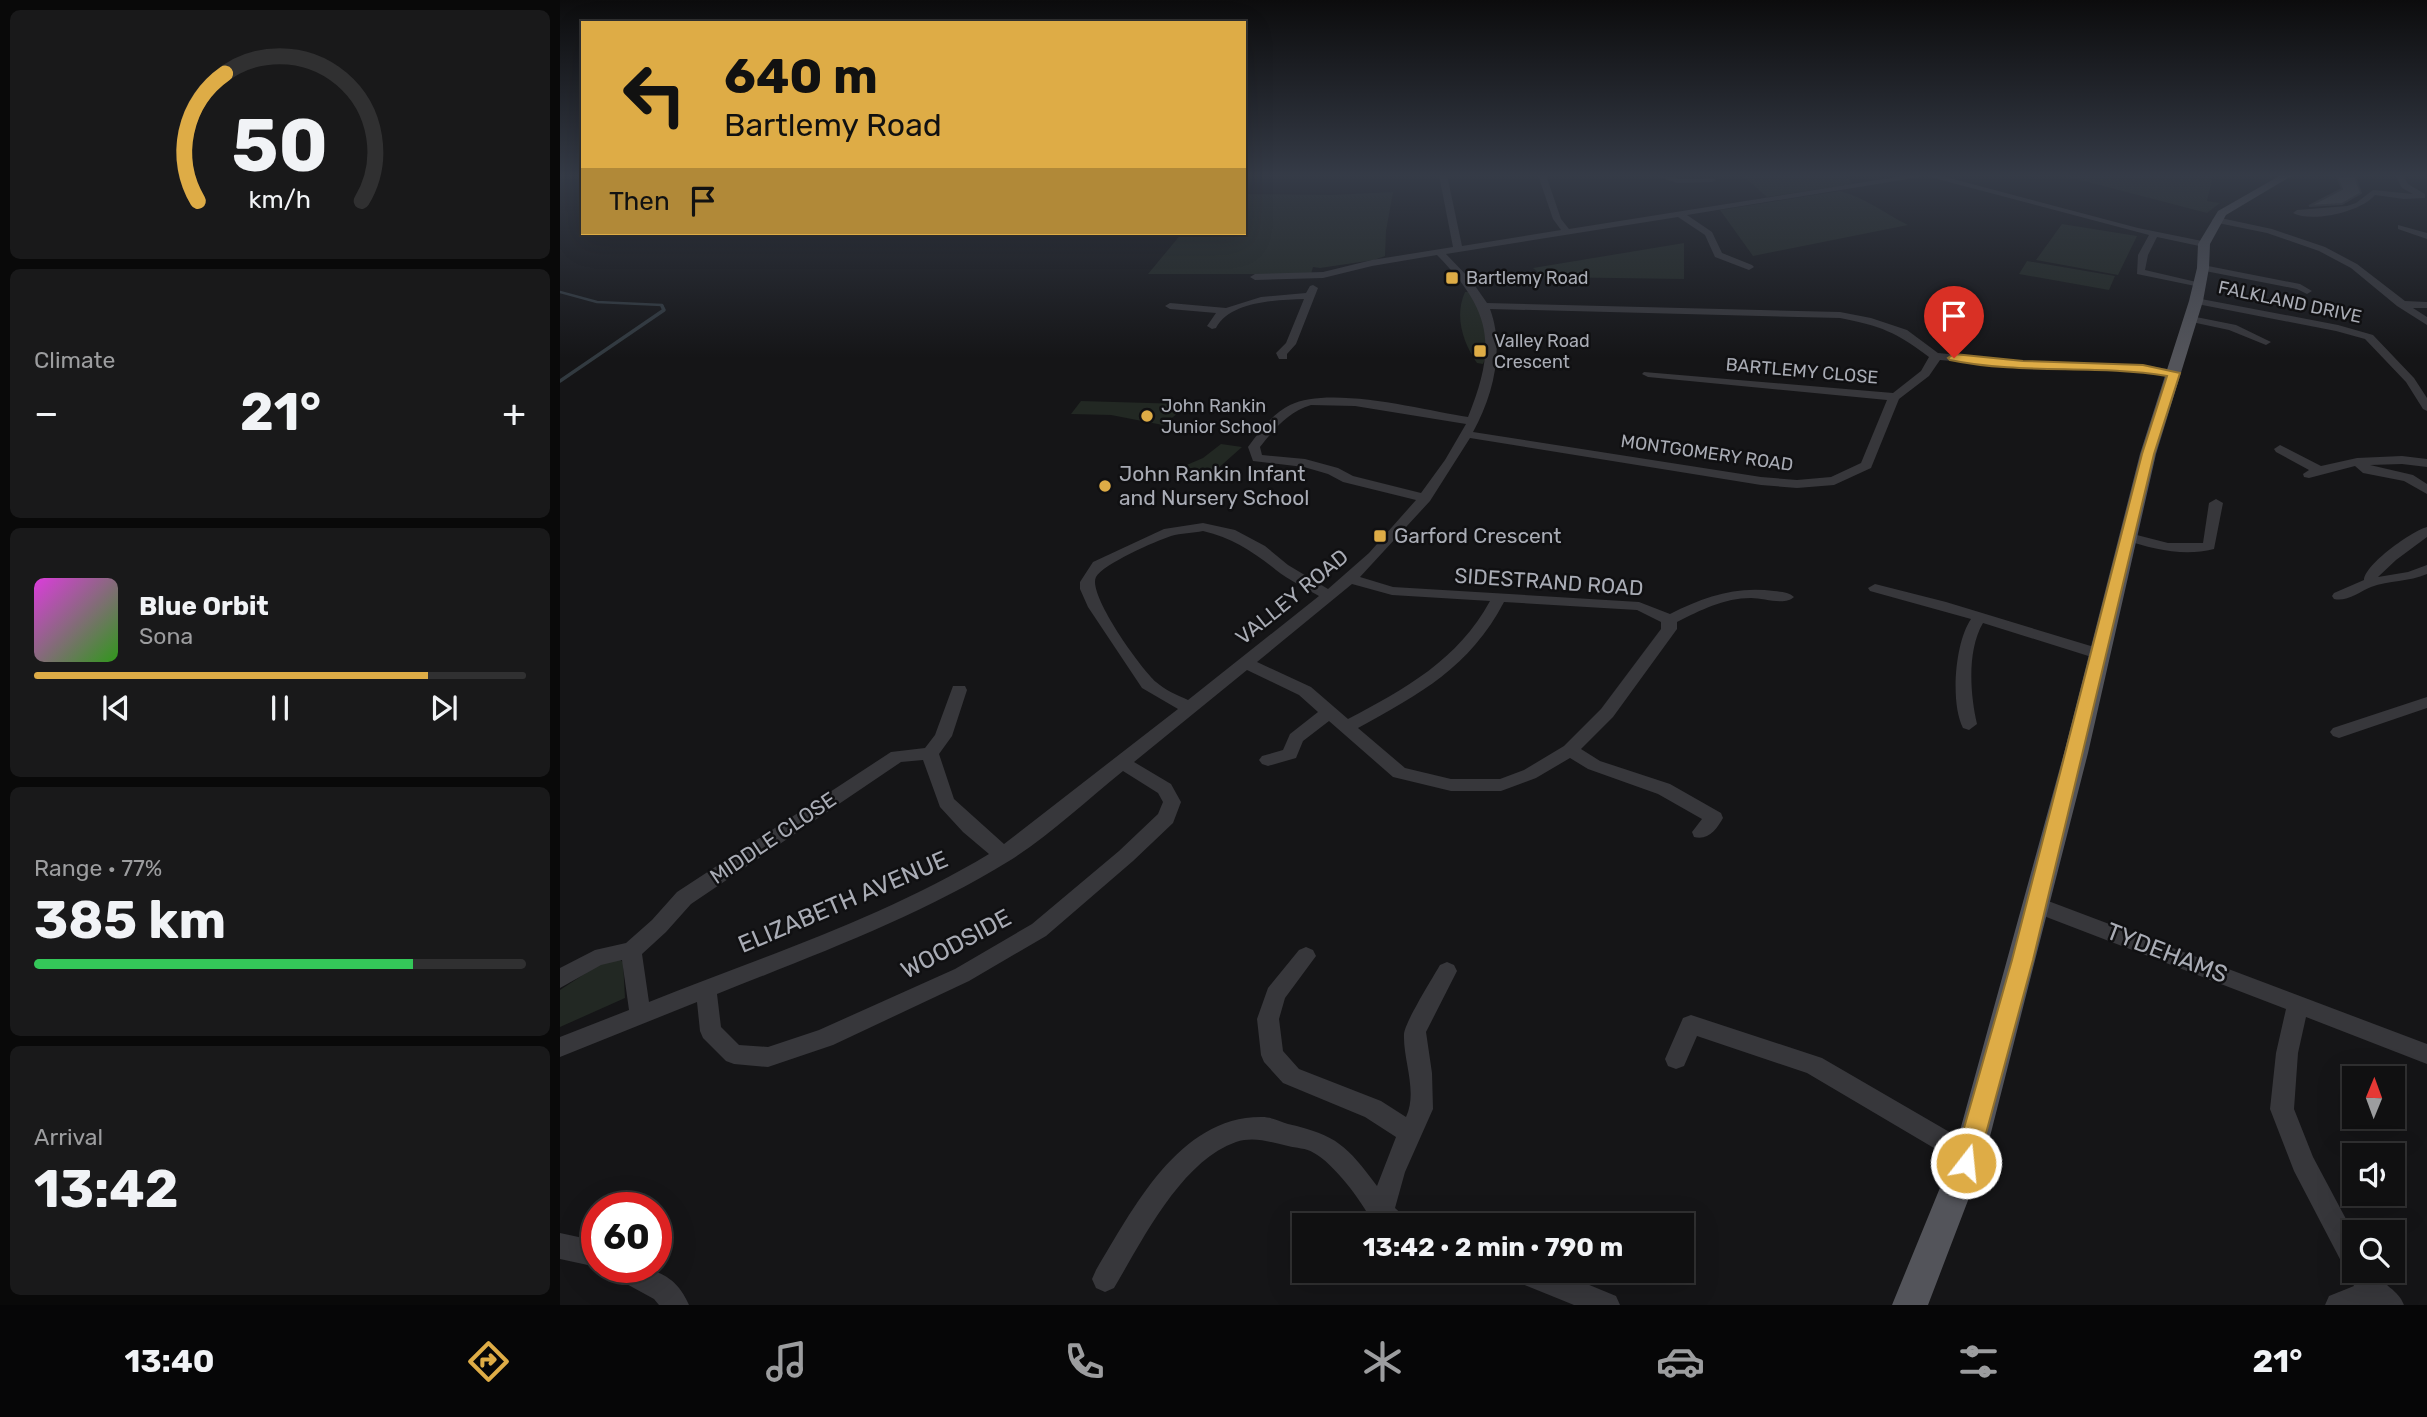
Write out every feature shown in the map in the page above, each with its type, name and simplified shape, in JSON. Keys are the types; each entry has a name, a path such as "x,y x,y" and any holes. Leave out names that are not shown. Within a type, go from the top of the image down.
{"main road":[{"path":"1910,1305 1969,1156 2076,753 2148,454 2198,293 2204,244 2208,236"}],"street":[{"path":"1455,236 1458,250"},
{"path":"1255,277 1323,275 1372,263 1548,236"},
{"path":"1710,236 1718,255 1734,265 1749,267"},
{"path":"2153,236 2143,255 2140,272 2198,293 2306,288"},
{"path":"2164,236 2204,244"},
{"path":"2282,236 2337,257 2358,269 2399,304 2427,322"},
{"name":"VALLEY ROAD","path":"1123,763 1350,579 1398,531 1425,498 1469,428 1485,386 1490,358 1490,327 1483,306 1467,281 1440,253"},
{"path":"1283,357 1281,353 1291,344 1310,296 1323,275"},
{"path":"2198,293 2232,327 2266,342"},
{"name":"FALKLAND DRIVE","path":"2198,293 2369,337 2410,380 2427,407"},
{"path":"1212,326 1216,317 1225,311 1259,300 1310,296"},
{"path":"2399,304 2427,305"},
{"path":"1170,305 1225,311"},
{"path":"1483,306 1840,315 1867,320 1903,332 1935,356 2023,364 2143,368 2174,373"},
{"name":"BARTLEMY CLOSE","path":"1648,374 1895,397 1929,369 1935,356"},
{"name":"MONTGOMERY ROAD","path":"1425,498 1348,479 1333,471 1305,463 1257,458 1254,447 1286,414 1305,403 1347,403 1760,481 1797,484 1834,481 1867,465 1888,408 1895,397"},
{"path":"2280,449 2314,472 2357,462 2402,460 2427,463"},
{"path":"2357,462 2368,470 2408,478 2427,490"},
{"path":"2408,478 2427,472"},
{"path":"2129,537 2161,547 2190,551 2209,546 2216,503"},
{"path":"1191,708 1165,696 1147,683 1112,634 1087,589 1089,575 1098,565 1169,531 1203,527 1230,533 1260,549 1283,568 1329,596"},
{"path":"2371,582 2371,575 2399,548 2427,531"},
{"path":"2339,596 2371,582 2401,578 2427,569"},
{"name":"SIDESTRAND ROAD","path":"1350,579 1392,591 1639,606 1659,613 1669,620"},
{"path":"1246,663 1305,691 1349,726 1368,748 1399,772 1451,785 1502,785 1530,774 1570,750 1607,713 1662,642 1669,629 1669,620 1722,594 1756,587 1787,597"},
{"path":"1873,589 2098,654"},
{"path":"1349,726 1457,660 1480,631 1499,598"},
{"path":"1969,724 1963,657 1969,630 1979,618"},
{"path":"959,690 943,736 930,754 946,802 970,827 1004,855"},
{"path":"2339,732 2427,702"},
{"path":"1268,760 1290,754 1296,737 1330,711"},
{"path":"1570,750 1594,765 1664,789 1714,818 1701,832"},
{"name":"MIDDLE CLOSE","path":"631,951 684,898 868,772 897,755 930,754"},
{"name":"ELIZABETH AVENUE","path":"560,1046 922,901 1004,855 1123,763"},
{"name":"WOODSIDE","path":"706,987 711,1031 734,1054 768,1057 825,1038 962,975 1040,930 1166,818 1172,802 1165,789 1123,763"},
{"name":"TYDEHAMS","path":"2035,904 2427,1054"},
{"path":"560,979 592,958 615,951 631,951 640,1013"},
{"path":"1306,956 1276,994 1268,1019 1272,1055 1292,1076 1373,1109 1411,1133"},
{"path":"1388,1213 1392,1171 1421,1109 1415,1032 1447,971"},
{"path":"2298,1004 2287,1053 2282,1109 2303,1163 2342,1237"},
{"path":"1676,1059 1691,1025 1814,1065 1969,1156"},
{"path":"1105,1279 1161,1189 1187,1159 1225,1135 1261,1128 1319,1143 1340,1159 1383,1213"},
{"path":"560,1246 581,1251"},
{"path":"650,1283 663,1290 676,1305"},
{"path":"1551,1283 1607,1305"},
{"path":"2338,1305 2374,1289"}],"shaded area":[{"path":"1180,236 1386,236 1385,256 1374,260 1313,267 1311,274 1148,274"},
{"path":"1739,236 1854,236 1753,256"},
{"path":"2053,236 2137,236 2118,275 2036,260"},
{"path":"1684,243 1684,279 1544,277 1533,268"},
{"path":"2027,261 2115,276 2109,290 2019,274"},
{"path":"1465,292 1470,292 1487,337 1483,364 1477,363 1472,355 1460,320"},
{"path":"1081,401 1188,405 1163,425 1111,415 1071,414"},
{"path":"1221,444 1242,447 1215,471 1182,467 1203,458"},
{"path":"619,959 623,962 625,998 560,1027 560,990 586,973 583,969"}],"waterway":[{"path":"560,292 597,302 662,305 663,308"},
{"path":"560,381 664,310 663,308"}],"place":[{"name":"Bartlemy Road","path":"1452,278"},
{"name":"Valley Road Crescent","path":"1480,351"},
{"name":"John Rankin Junior School","path":"1147,416"},
{"name":"John Rankin Infant and Nursery School","path":"1105,486"},
{"name":"Garford Crescent","path":"1380,536"}],"route":[{"path":"1954,358 2023,364 2143,368 2174,373 2148,454 2023,960 1966,1163"}]}
